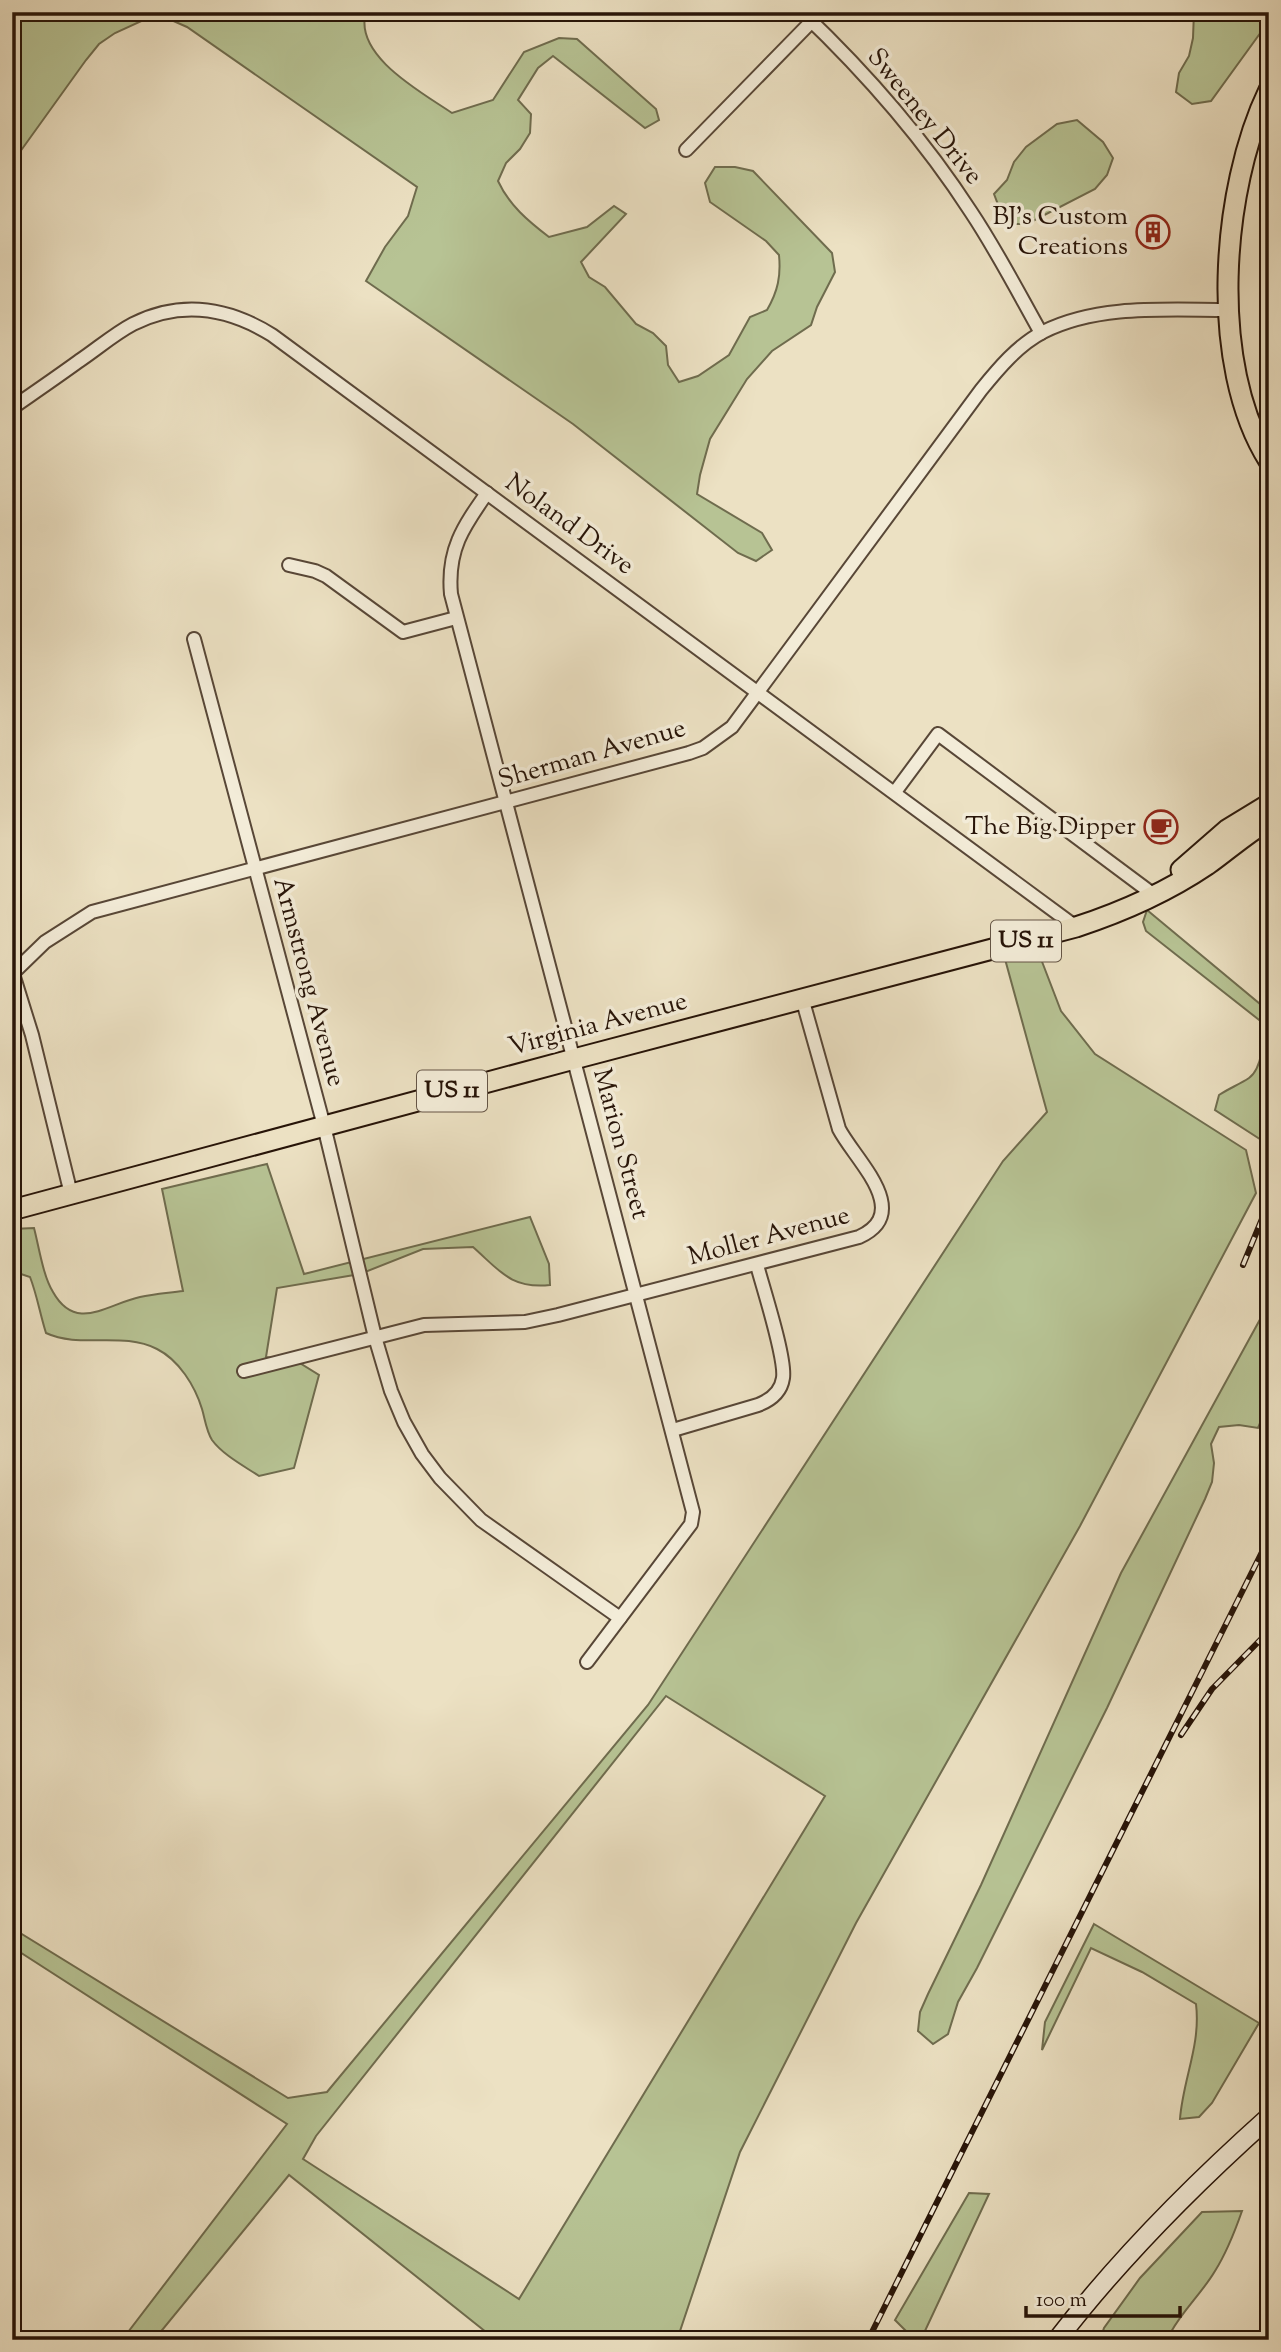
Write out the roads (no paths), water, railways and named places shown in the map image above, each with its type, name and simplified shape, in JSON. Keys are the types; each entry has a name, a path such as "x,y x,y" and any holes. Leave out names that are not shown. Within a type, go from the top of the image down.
{"main road":[{"path":"1269,90 1248,146 1237,197 1229,259 1228,310 1232,353 1242,403 1256,439 1269,461"},
{"name":"Virginia Avenue","path":"1154,895 1228,829 1269,804"},
{"name":"Virginia Avenue","path":"12,1210 802,998 1076,928 1154,895 1207,865 1235,842 1269,820"},
{"path":"1057,2340 1133,2250 1201,2180 1269,2118"}],"street":[{"path":"685,150 807,17"},
{"name":"Sweeney Drive","path":"807,17 880,92 962,200 1002,263 1041,333"},
{"name":"Noland Drive","path":"12,408 135,323 171,312 210,310 240,318 272,335 1076,928"},
{"name":"Sherman Avenue","path":"13,974 45,942 92,912 703,748 732,727 981,390 1006,362 1041,333 1064,323 1103,314 1228,310"},
{"name":"Marion Street","path":"487,493 468,520 452,557 450,576 456,618 673,1430 693,1518 587,1661"},
{"path":"289,565 314,570 326,576 402,632 456,618"},
{"name":"Armstrong Avenue","path":"194,639 324,1126 375,1337 391,1391 404,1422 422,1454 440,1478 481,1520 620,1618"},
{"path":"895,792 938,734 1154,895"},
{"path":"13,974 32,1035 71,1194"},
{"name":"Moller Avenue","path":"244,1371 424,1325 525,1322 757,1265 872,1231 881,1213 881,1194 848,1145 833,1114 802,998"},
{"path":"673,1430 767,1402 780,1388 783,1378 782,1359 757,1265"}],"railway":[{"path":"1243,1265 1262,1219 1269,1192"},
{"path":"868,2340 1269,1538"},
{"path":"1181,1735 1212,1689 1269,1631"}],"place":[{"name":"BJ's Custom Creations","path":"1153,232"},
{"name":"The Big Dipper","path":"1161,827"}]}
